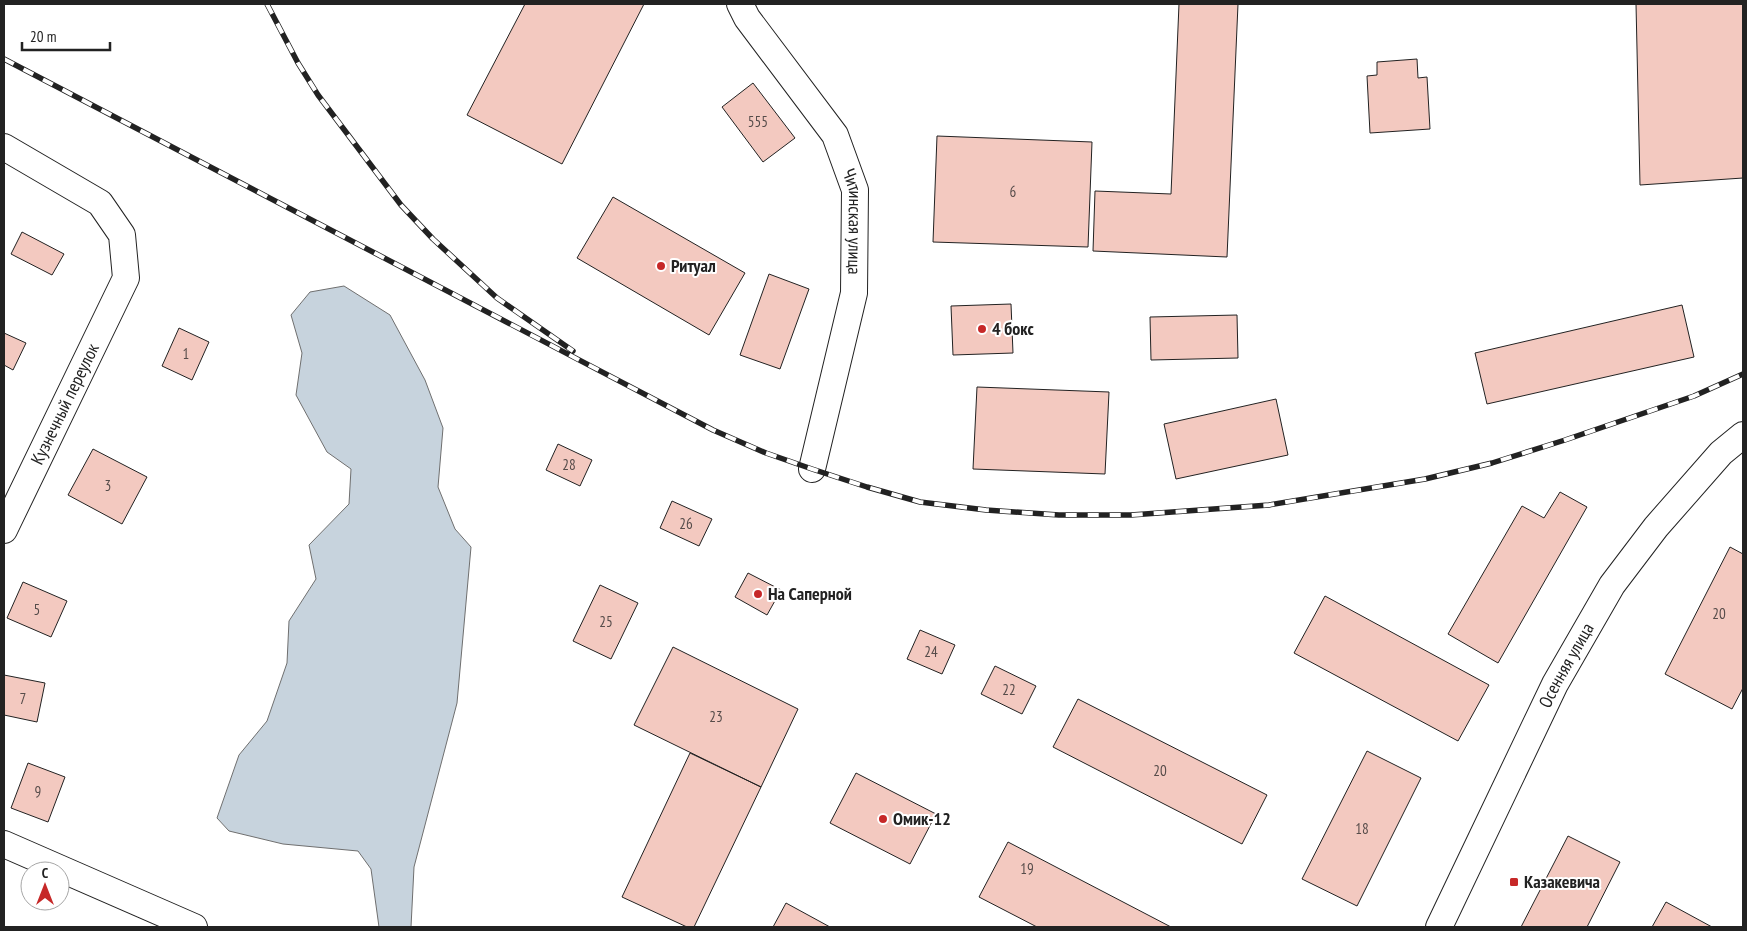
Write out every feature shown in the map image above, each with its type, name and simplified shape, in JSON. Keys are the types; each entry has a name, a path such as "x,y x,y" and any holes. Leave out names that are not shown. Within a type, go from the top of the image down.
{"street":[{"name":"Читинская улица","path":"740,4 747,18 835,135 855,190 854,294 812,469"},
{"name":"Кузнечный переулок","path":"4,147 100,202 122,235 126,278 4,530"},
{"name":"Осенняя улица","path":"1439,927 1555,684 1612,585 1656,527 1722,452 1743,435"},
{"path":"4,844 194,927"}],"shaded area":[{"path":"344,286 390,315 425,380 443,428 438,487 455,529 471,547 457,703 414,867 411,927 379,927 371,869 358,851 283,844 229,831 217,818 239,755 267,721 287,663 289,621 316,579 309,545 349,504 351,469 327,452 296,395 302,353 291,315 310,292"}],"building":[{"path":"525,4 644,4 562,164 467,115"},
{"path":"1179,4 1238,4 1227,257 1093,251 1095,191 1171,194"},
{"path":"1636,4 1743,4 1743,178 1640,185"},
{"path":"1417,59 1418,78 1427,77 1430,129 1370,133 1367,76 1377,75 1377,62"},
{"path":"753,83 795,138 763,162 722,107"},
{"path":"937,136 1092,142 1088,247 933,242"},
{"name":"Ритуал","path":"613,197 745,273 709,335 577,258"},
{"path":"22,232 64,254 52,275 11,254"},
{"path":"769,274 809,289 780,369 740,355"},
{"name":"4 бокс","path":"1011,304 1013,353 953,355 951,306"},
{"path":"1682,305 1694,357 1487,404 1475,353"},
{"path":"1237,315 1238,358 1151,360 1150,317"},
{"path":"179,328 209,342 192,380 162,366"},
{"path":"4,333 26,343 13,370 4,365"},
{"path":"977,387 1109,392 1105,474 973,469"},
{"path":"1276,399 1288,455 1176,479 1164,424"},
{"path":"558,444 592,460 580,486 546,470"},
{"path":"93,449 147,477 122,524 68,495"},
{"path":"1560,492 1587,507 1498,663 1448,634 1522,506 1544,518"},
{"path":"672,501 712,519 699,546 660,528"},
{"path":"1730,547 1743,554 1743,688 1732,709 1665,674"},
{"name":"На Саперной","path":"748,573 781,590 767,615 735,597"},
{"path":"23,582 67,601 51,637 7,618"},
{"path":"600,585 638,603 611,659 573,641"},
{"path":"1325,596 1489,685 1458,741 1294,653"},
{"path":"920,630 955,645 942,674 907,659"},
{"path":"673,647 798,709 761,787 634,725"},
{"path":"995,666 1036,686 1022,714 981,694"},
{"path":"4,675 45,683 37,722 4,715"},
{"path":"1078,699 1267,795 1242,844 1053,747"},
{"path":"1367,751 1421,778 1357,906 1302,879"},
{"path":"690,753 761,787 694,927 687,927 622,897"},
{"path":"28,763 65,777 48,822 11,808"},
{"name":"Омик-12","path":"856,773 936,814 910,864 830,823"},
{"path":"1568,836 1620,862 1587,927 1521,927"},
{"path":"1008,842 1171,927 1037,927 979,897"},
{"path":"1666,902 1712,927 1652,927"},
{"path":"786,903 830,927 773,927"}],"railway":[{"path":"267,4 298,63 318,95 401,205 433,239 497,298 573,351"},
{"path":"4,59 713,430 766,453 867,487 920,502 986,510 1059,515 1131,515 1269,505 1425,479 1492,463 1694,396 1743,374"}],"place":[{"name":"Ритуал","path":"661,266"},
{"name":"4 бокс","path":"982,329"},
{"name":"На Саперной","path":"758,594"},
{"name":"Омик-12","path":"883,819"},
{"name":"Казакевича","path":"1514,882"}]}
